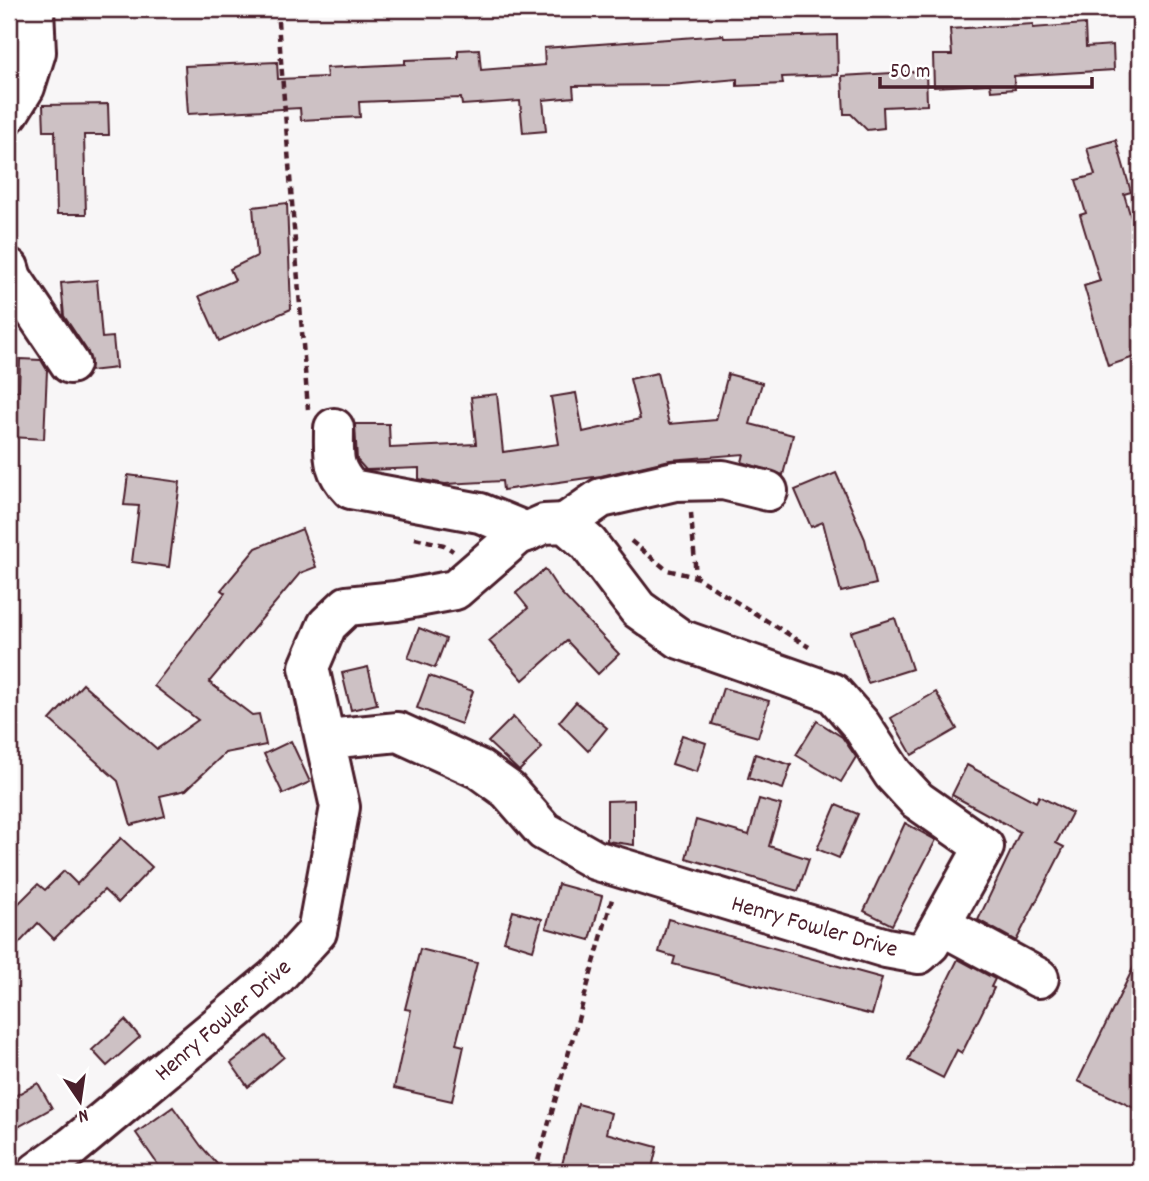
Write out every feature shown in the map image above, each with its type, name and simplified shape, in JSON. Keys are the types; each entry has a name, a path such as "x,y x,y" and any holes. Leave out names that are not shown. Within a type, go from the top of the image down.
{"street":[{"path":"9,113 25,87 36,52 34,9"},
{"path":"9,268 12,278 70,364"},
{"path":"322,423 339,476 351,489 480,513 527,531"},
{"path":"565,523 601,498 686,481 723,480 768,491"},
{"name":"Henry Fowler Drive","path":"37,1172 73,1146 275,978 317,932 340,807 309,667 327,625 347,606 396,601 455,590 517,536 544,524 565,523 588,543 638,609 680,639 833,693 861,725 893,774 917,800 984,848 941,925 919,954 886,948 621,868 559,842 544,831 508,790 479,769 398,732 327,739"},
{"path":"941,925 1040,978"}],"path":[{"path":"277,9 322,423"},
{"path":"686,481 695,542 696,577"},
{"path":"405,535 444,545 479,569"},
{"path":"628,538 667,570 696,577 813,649"},
{"path":"534,1172 621,868"}],"building":[{"path":"1033,24 1033,28 1085,24 1086,47 1113,45 1114,70 1014,76 1015,89 991,91 990,84 934,87 933,55 952,55 950,29"},
{"path":"723,35 724,38 837,35 838,75 782,77 783,84 737,86 737,79 671,85 573,86 574,97 543,100 546,131 523,133 520,101 462,105 461,98 359,102 360,117 301,120 300,108 188,114 185,66 277,62 278,79 327,77 326,68 458,58 458,50 479,49 481,70 545,65 544,48"},
{"path":"926,71 927,105 883,107 884,128 867,130 851,114 844,114 842,76"},
{"path":"108,104 109,135 84,135 86,214 57,214 55,131 44,131 43,105"},
{"path":"1116,140 1131,192 1124,194 1140,248 1140,355 1108,366 1084,286 1100,281 1080,215 1086,213 1076,180 1095,175 1087,148"},
{"path":"287,203 291,309 219,341 199,296 235,280 230,269 257,256 253,207"},
{"path":"97,280 102,338 113,337 116,368 90,371 88,352 64,316 61,283"},
{"path":"20,359 41,360 47,370 44,439 11,437 9,390 19,391"},
{"path":"657,373 669,424 716,420 728,374 762,383 750,424 793,435 783,475 742,462 744,454 670,460 601,476 503,490 502,481 445,484 419,479 419,468 366,470 357,460 355,424 389,424 390,448 476,444 471,397 497,394 503,452 559,444 551,397 576,393 583,432 640,419 630,379"},
{"path":"836,473 865,539 876,584 841,592 823,522 811,527 795,490"},
{"path":"128,475 180,482 169,567 132,562 139,506 124,505"},
{"path":"302,529 316,567 300,573 209,682 252,715 259,714 266,745 225,753 186,790 160,796 165,816 131,825 118,781 50,720 83,684 157,749 198,720 154,686 225,593 221,590 256,548"},
{"path":"545,569 560,592 619,654 598,674 567,641 523,680 489,641 528,608 516,593"},
{"path":"895,618 912,669 868,683 851,632"},
{"path":"419,628 446,639 435,668 408,658"},
{"path":"368,667 377,704 351,710 342,673"},
{"path":"429,676 473,691 461,724 417,708"},
{"path":"723,688 769,701 758,737 712,724"},
{"path":"936,692 957,729 912,755 891,718"},
{"path":"576,702 607,728 588,751 559,722"},
{"path":"513,717 542,748 519,771 488,742"},
{"path":"817,721 842,737 856,757 841,782 796,755"},
{"path":"682,735 706,743 697,772 672,764"},
{"path":"291,741 310,782 283,794 264,754"},
{"path":"755,754 791,765 783,789 748,778"},
{"path":"967,765 1036,802 1039,796 1072,813 1056,843 1064,847 1016,941 978,920 1020,832 952,795"},
{"path":"759,799 781,805 769,846 809,859 798,891 686,858 696,820 749,835"},
{"path":"634,800 634,845 607,841 607,801"},
{"path":"836,805 858,814 839,858 817,849"},
{"path":"905,823 936,840 892,925 864,911"},
{"path":"121,838 152,867 118,903 104,890 54,939 38,923 9,954 9,913 38,884 45,890 64,871 77,884"},
{"path":"558,884 602,896 590,940 546,928"},
{"path":"513,911 542,919 533,950 504,941"},
{"path":"668,919 882,978 872,1015 673,964 675,957 659,952"},
{"path":"420,949 477,963 456,1044 464,1046 452,1101 394,1088 411,1010 405,1009"},
{"path":"1140,954 1140,1111 1078,1081"},
{"path":"958,959 995,979 991,987 994,988 962,1053 957,1050 943,1078 908,1060"},
{"path":"125,1020 140,1037 107,1066 92,1050"},
{"path":"266,1036 284,1057 248,1087 231,1063"},
{"path":"38,1083 52,1108 9,1132 9,1099"},
{"path":"578,1104 611,1113 606,1133 657,1147 651,1172 560,1172"},
{"path":"173,1107 224,1172 163,1172 136,1133"}]}
